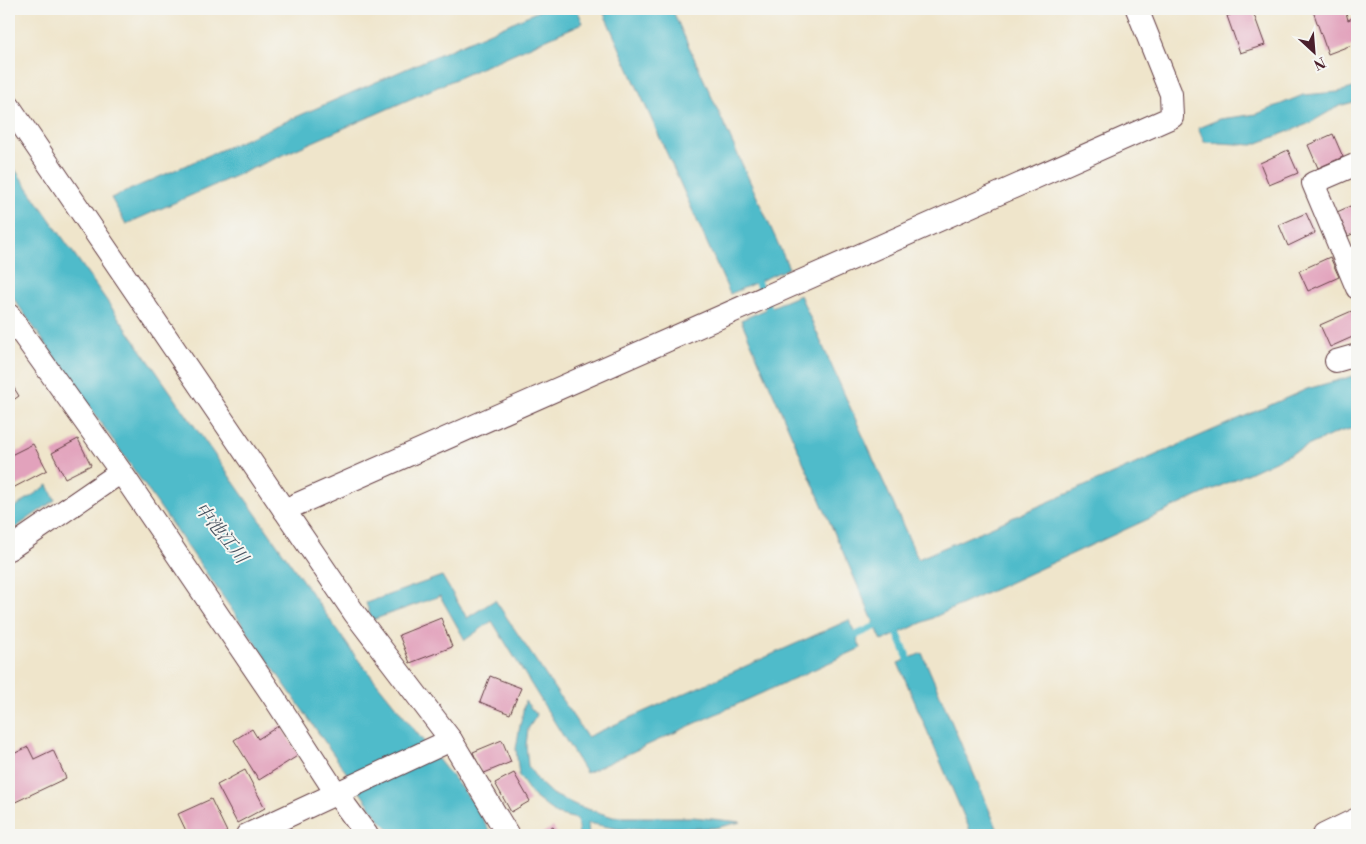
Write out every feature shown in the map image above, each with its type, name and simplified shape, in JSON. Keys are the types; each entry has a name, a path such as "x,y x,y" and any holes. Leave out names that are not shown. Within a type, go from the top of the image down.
{"street":[{"path":"284,510 1172,117 1171,94 1137,9"},
{"path":"9,106 355,614 448,742 508,835"},
{"path":"1357,164 1313,183 1357,288"},
{"path":"9,315 121,472 268,688 336,794 367,835"},
{"path":"9,550 121,472"},
{"path":"246,835 448,742"},
{"path":"1324,835 1357,819"}],"water":[{"path":"543,9 577,9 583,23 126,224 111,198"},
{"path":"602,9 672,9 789,268 730,294"},
{"path":"1357,87 1357,101 1339,106 1308,124 1253,145 1204,142 1198,128 1220,119 1257,114 1303,95 1338,92"},
{"name":"中池江川","path":"9,161 356,657 474,804 492,835 395,835 379,819 9,292"},
{"path":"800,295 918,559 1307,389 1357,375 1357,427 1336,433 882,641 741,320"},
{"path":"48,485 55,500 9,532 9,511"},
{"path":"442,576 467,618 495,600 587,737 849,620 861,648 586,773 492,621 465,640 440,596 372,620 366,603"},
{"path":"922,653 1000,835 972,835 898,663"},
{"path":"525,701 537,715 528,729 526,745 528,766 539,782 552,794 578,806 613,817 693,817 741,822 714,828 619,829 588,823 589,835 579,835 577,819 556,814 533,796 519,776 516,749"}],"building":[{"path":"1252,9 1265,45 1240,53 1227,16"},
{"path":"1318,9 1345,9 1348,20 1357,16 1357,43 1328,54 1313,11"},
{"path":"1333,134 1343,157 1318,168 1308,145"},
{"path":"1288,150 1298,173 1269,185 1260,163"},
{"path":"1357,203 1357,232 1348,236 1337,212"},
{"path":"1306,213 1315,233 1288,246 1279,225"},
{"path":"1330,257 1339,277 1308,291 1299,271"},
{"path":"1354,310 1357,316 1357,335 1330,347 1320,325"},
{"path":"9,380 19,396 9,403"},
{"path":"78,439 91,465 65,478 52,453"},
{"path":"33,444 47,470 9,490 9,456"},
{"path":"441,618 452,647 410,663 399,635"},
{"path":"490,676 521,688 510,714 480,702"},
{"path":"280,725 299,755 259,780 234,740 252,729 258,739"},
{"path":"502,740 511,762 482,774 473,752"},
{"path":"28,747 34,759 53,750 66,778 9,805 9,756"},
{"path":"245,770 265,808 237,823 217,785"},
{"path":"514,773 530,801 511,812 495,783"},
{"path":"211,799 227,832 221,835 188,835 178,814"},
{"path":"553,827 558,835 539,835"}],"waterway":[{"path":"754,274 773,317"},
{"path":"847,639 883,623"},
{"path":"894,625 911,666"}]}
